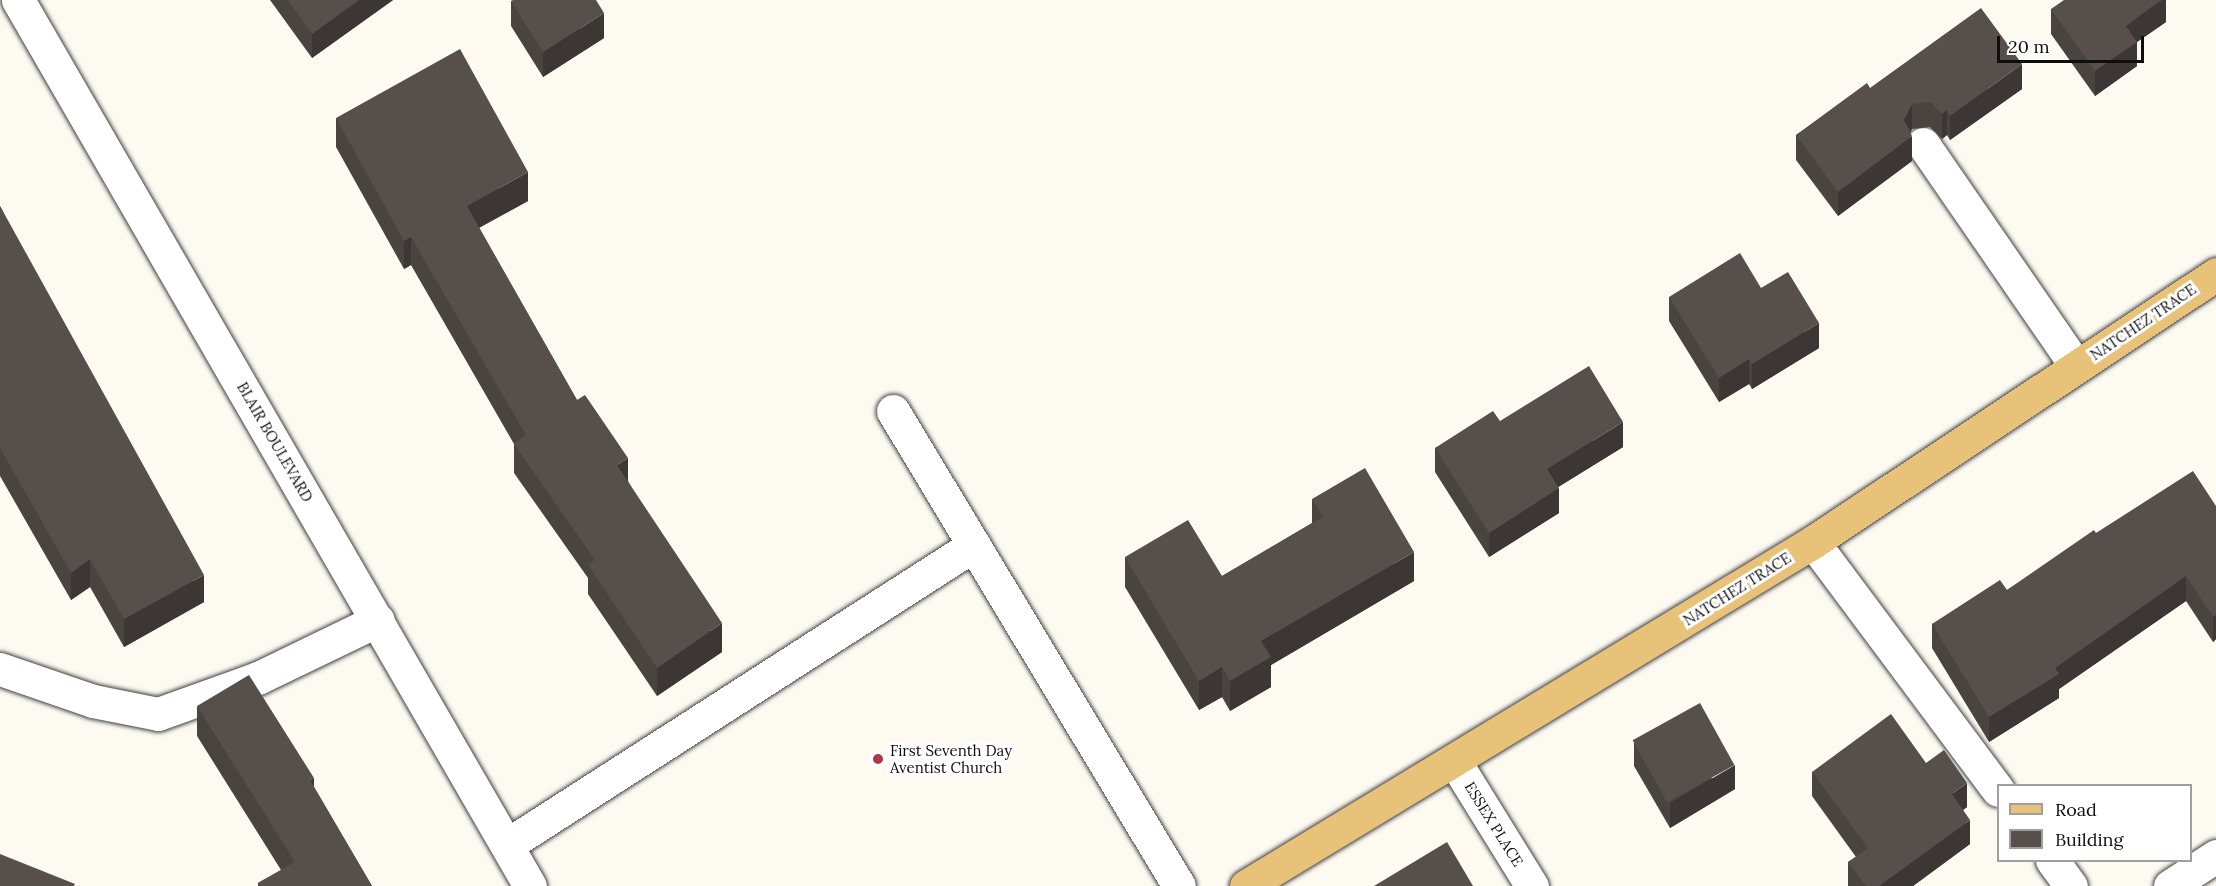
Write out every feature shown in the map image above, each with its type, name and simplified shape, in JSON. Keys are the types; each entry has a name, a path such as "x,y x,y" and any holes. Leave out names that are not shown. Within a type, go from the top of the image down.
{"main road":[{"name":"NATCHEZ TRACE","path":"1246,886 1455,762 1813,542 2216,274"}],"street":[{"name":"BLAIR BOULEVARD","path":"18,0 530,886"},
{"path":"1923,144 2076,366"},
{"path":"893,411 1179,886"},
{"path":"1813,542 1997,789"},
{"path":"507,845 974,545"},
{"path":"0,669 93,701 158,714 258,678 378,620"},
{"name":"ESSEX PLACE","path":"1455,762 1532,886"},
{"path":"2170,886 2216,856"},
{"path":"2053,862 2071,886"}],"building":[{"path":"288,0 359,0 312,34"},
{"path":"596,0 604,13 543,52 511,1"},
{"path":"2064,0 2161,0 2126,26 2137,42 2095,71 2051,9"},
{"path":"1981,8 2022,64 1950,116 1947,110 1942,114 1930,102 1912,104 1904,120 1912,136 1838,192 1796,135 1867,83 1870,88"},
{"path":"460,49 528,172 467,206 577,400 585,395 628,458 617,465 722,623 657,668 588,565 595,560 514,444 526,435 411,237 404,241 336,118"},
{"path":"0,206 204,575 124,619 90,559 71,573 0,448"},
{"path":"1740,253 1761,288 1788,272 1819,323 1752,364 1749,359 1719,378 1669,297"},
{"path":"1589,366 1623,422 1547,469 1559,488 1489,533 1435,448 1493,411 1500,421"},
{"path":"1365,468 1414,552 1261,641 1271,657 1230,681 1222,667 1199,681 1125,557 1188,520 1222,576 1323,517 1312,499"},
{"path":"2193,471 2216,506 2216,615 2213,617 2186,576 2055,668 2059,674 1989,717 1932,624 2000,580 2007,590 2094,530 2096,533"},
{"path":"249,675 314,778 310,780 372,886 260,886 258,883 295,862 197,706"},
{"path":"1700,703 1734,765 1667,802 1633,740"},
{"path":"1891,714 1926,763 1944,750 1967,783 1952,794 1970,820 1879,886 1866,886 1848,862 1868,848 1812,772"},
{"path":"1447,842 1473,886 1374,886"},
{"path":"0,854 75,884 74,886 0,886"}],"place":[{"name":"First Seventh Day Aventist Church","path":"878,759"}]}
